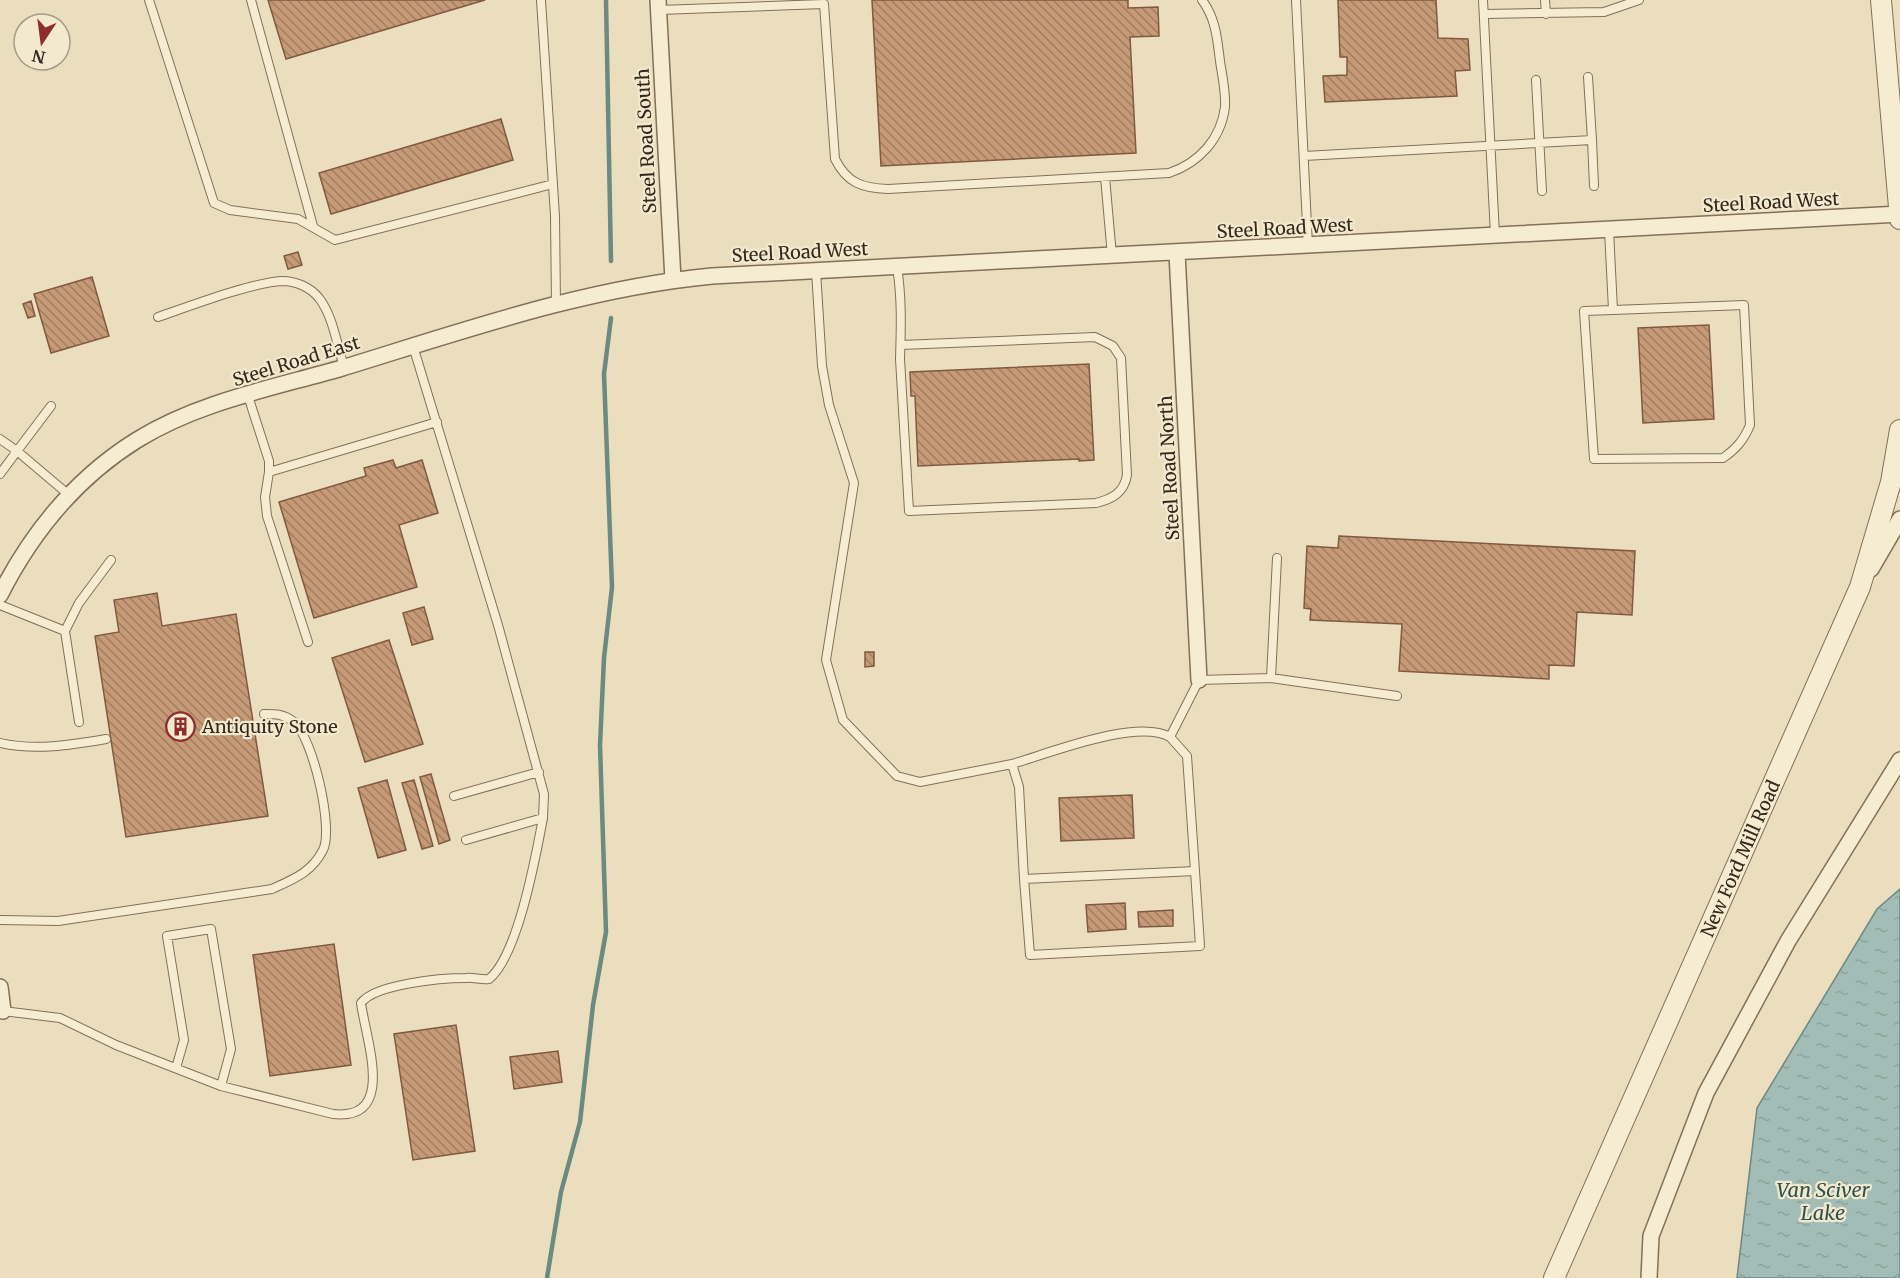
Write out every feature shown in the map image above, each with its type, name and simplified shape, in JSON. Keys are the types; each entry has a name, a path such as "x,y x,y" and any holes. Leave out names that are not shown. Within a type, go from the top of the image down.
{"street":[{"path":"1881,0 1900,216"},
{"name":"Steel Road South","path":"658,5 673,280"},
{"name":"Steel Road West","path":"673,280 1900,216"},
{"name":"Steel Road North","path":"1177,253 1199,680"},
{"name":"Steel Road East","path":"2,584 32,539 69,495 107,460 137,440 203,409 556,304 621,288 673,280"},
{"name":"New Ford Mill Road","path":"1554,1278 1860,587 1891,482 1900,430"},
{"path":"1860,587 1900,519"},
{"path":"1649,1278 1651,1236 1706,1093 1788,941 1900,760"},
{"path":"0,987 1,1014"}],"lane":[{"path":"149,0 214,203 230,210 298,219 335,240 553,184"},
{"path":"251,0 313,226"},
{"path":"541,0 553,184 556,304"},
{"path":"658,5 824,4 832,147 840,169 856,185 888,189 1177,171 1197,160 1213,139 1223,118 1225,104 1215,23 1202,0"},
{"path":"1296,0 1308,246"},
{"path":"1483,0 1496,236"},
{"path":"1545,0 1546,14"},
{"path":"1484,14 1604,12 1639,0"},
{"path":"1588,76 1594,186"},
{"path":"1536,80 1542,190"},
{"path":"1304,156 1592,140"},
{"path":"1106,177 1112,256"},
{"path":"1609,230 1613,310"},
{"path":"897,267 901,297 900,345 909,511 1096,503 1116,495 1123,489 1127,475 1121,357 1109,342 1095,337 900,345"},
{"path":"816,271 822,366 829,405 854,483 826,660 843,720 897,776 920,782 1012,764 1121,733 1160,732 1170,737 1187,756 1200,946 1030,955 1018,787 1012,764"},
{"path":"158,317 260,286 283,281 299,284 313,292 323,303 344,367"},
{"path":"1744,305 1750,425 1746,435 1723,459 1594,459 1584,311 1613,310 1744,305"},
{"path":"1,1014 60,1018 116,1045 221,1086 348,1116 359,1113 367,1106 373,1088 361,1003 374,993 410,984 467,977 489,979 496,974 506,956 531,878 543,818 544,794 413,346"},
{"path":"248,396 268,460 269,472 265,497 267,516 308,642"},
{"path":"0,474 51,406"},
{"path":"269,472 437,422"},
{"path":"0,439 69,495"},
{"path":"1271,678 1277,558"},
{"path":"79,722 65,631 79,603 111,560"},
{"path":"0,605 65,631"},
{"path":"1170,737 1199,680 1271,678 1397,696"},
{"path":"0,920 57,921 272,889 298,878 312,867 324,848 327,829 312,759 296,723 280,713 264,714"},
{"path":"0,743 14,746 51,746 106,739"},
{"path":"454,796 539,772"},
{"path":"466,840 543,818"},
{"path":"1024,879 1195,871"},
{"path":"176,1068 183,1045 183,1031 167,936 211,929 230,1044 230,1054 221,1086"}],"water":[{"name":"Van Sciver Lake","path":"1900,889 1900,1278 1737,1278 1757,1108 1877,909"}],"building":[{"path":"268,0 485,0 286,59"},
{"path":"872,0 1128,0 1128,8 1158,7 1159,36 1130,37 1136,153 881,166"},
{"path":"1338,0 1436,0 1438,38 1468,39 1470,70 1455,71 1457,96 1325,102 1323,76 1347,75 1347,57 1340,57"},
{"path":"501,119 513,160 331,214 319,173"},
{"path":"298,252 302,265 288,269 284,256"},
{"path":"92,277 109,336 51,353 34,294"},
{"path":"31,301 35,316 28,318 23,304"},
{"path":"1709,325 1714,419 1643,423 1638,328"},
{"path":"1089,364 1094,460 918,466 915,396 911,396 910,372"},
{"path":"393,460 396,468 422,460 438,513 399,525 417,587 314,618 279,502 366,476 364,468"},
{"path":"1339,536 1635,551 1632,615 1577,612 1574,666 1549,665 1549,679 1399,671 1402,624 1310,620 1311,609 1304,608 1307,546 1338,548"},
{"name":"Antiquity Stone","path":"157,593 162,626 236,614 268,816 126,837 95,636 119,632 114,600"},
{"path":"424,607 433,639 412,645 403,613"},
{"path":"389,640 423,744 365,762 332,658"},
{"path":"865,652 874,652 874,666 865,667"},
{"path":"431,774 450,840 439,844 420,777"},
{"path":"387,780 406,850 378,858 358,788"},
{"path":"414,780 433,846 422,849 402,783"},
{"path":"1132,795 1134,838 1061,841 1059,798"},
{"path":"1125,903 1126,929 1088,932 1086,905"},
{"path":"1173,910 1173,926 1139,927 1138,912"},
{"path":"334,944 351,1065 270,1076 253,955"},
{"path":"456,1025 475,1151 413,1160 394,1034"},
{"path":"558,1051 562,1082 514,1089 510,1057"}],"waterway":[{"path":"606,0 611,261"},
{"path":"547,1278 561,1192 580,1122 593,1005 606,932 600,745 604,658 612,587 604,374 611,318"}],"place":[{"name":"Antiquity Stone","path":"181,726"}]}
